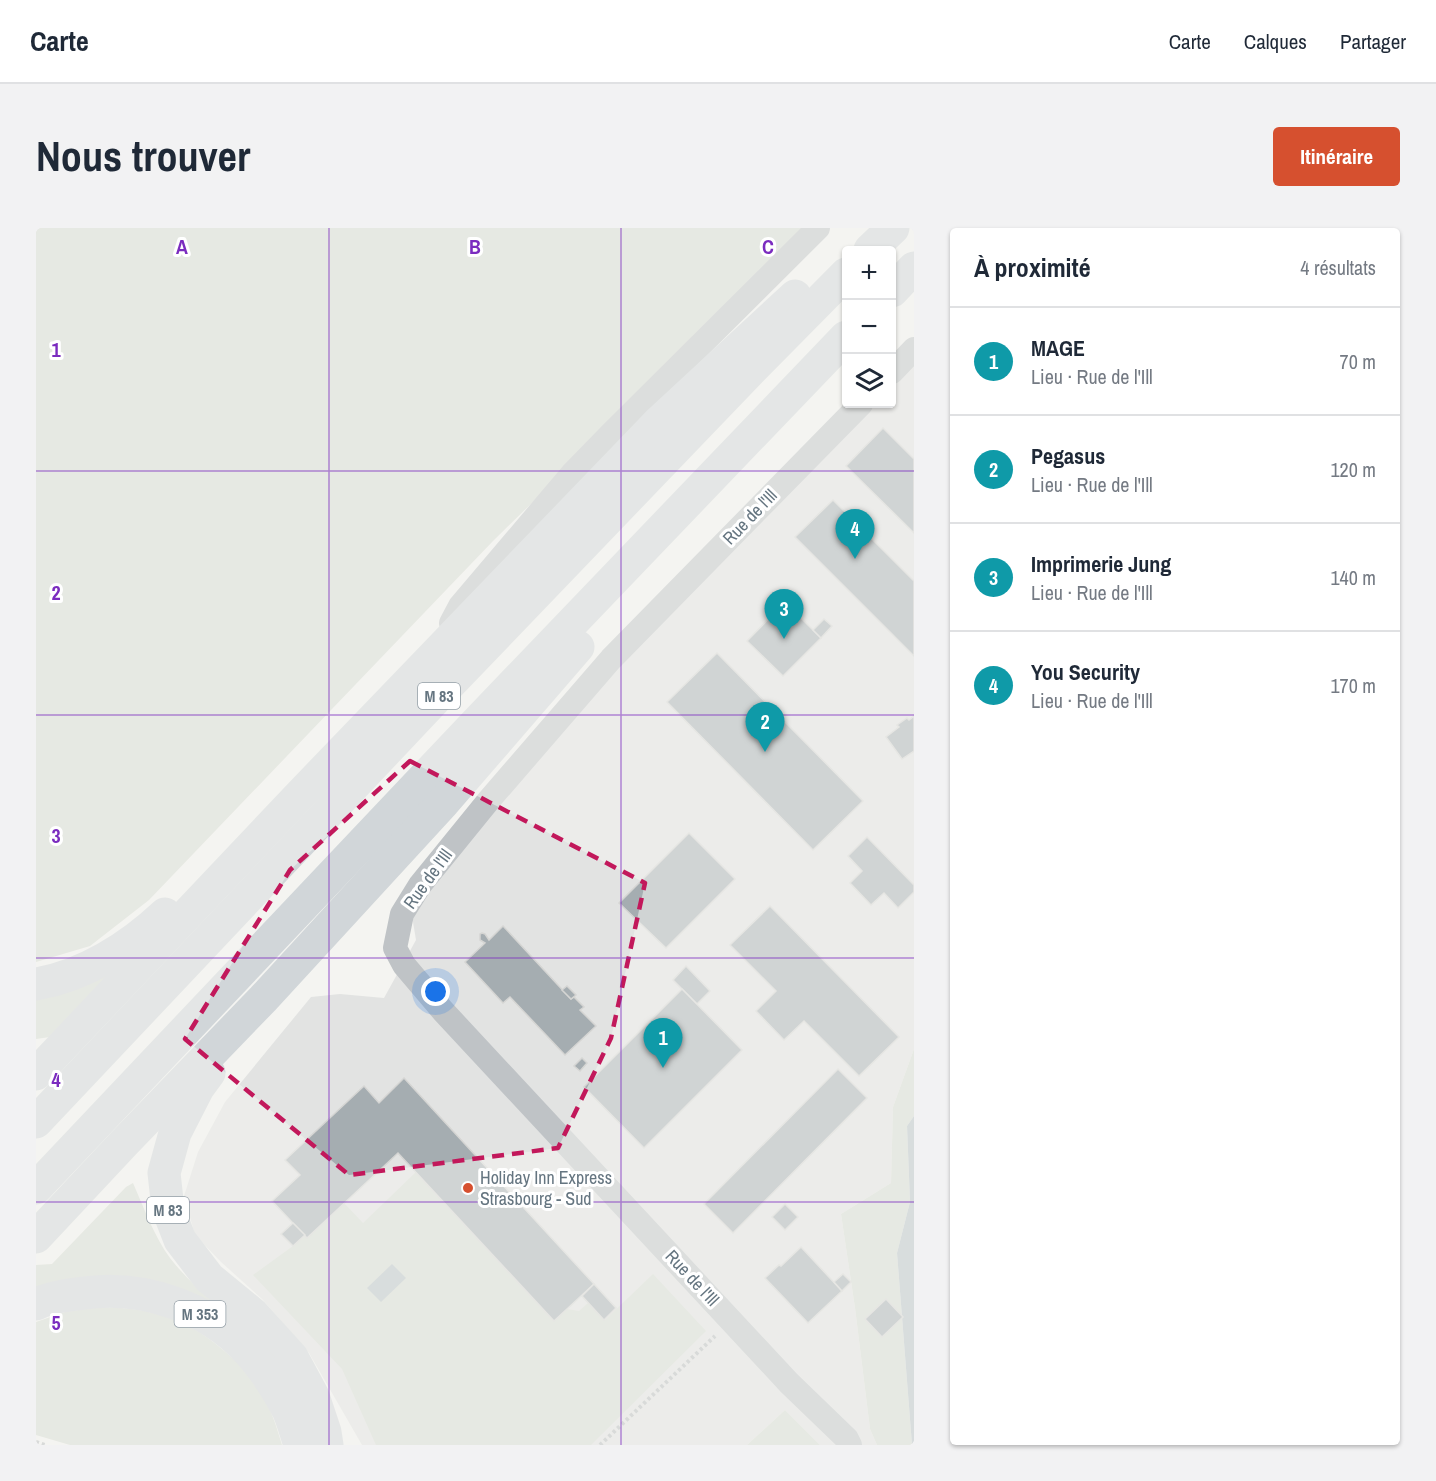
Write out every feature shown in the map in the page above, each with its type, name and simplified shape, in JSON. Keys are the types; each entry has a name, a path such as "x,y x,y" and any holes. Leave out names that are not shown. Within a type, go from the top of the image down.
{"highway":[{"path":"874,246 893,228"},
{"path":"36,1074 299,796 660,421 826,268 842,264"},
{"path":"896,286 914,268"},
{"name":"M 83","path":"36,1122 441,693 842,278"},
{"name":"M 83","path":"36,1188 474,725 842,341"},
{"path":"36,1237 263,999 444,802 582,642 699,519 720,469"},
{"path":"36,984 82,970 132,940 159,919 234,845 299,796"},
{"name":"M 83","path":"263,999 198,1088 175,1133 164,1173 168,1209 180,1240 208,1278 253,1314 292,1357 313,1396 327,1445"},
{"name":"M 353","path":"36,1304 61,1296 117,1290 152,1295 186,1307 214,1322 247,1349 271,1380 289,1413 300,1445"}],"street":[{"path":"434,655 460,606 572,474 818,228"},
{"path":"896,367 914,350"},
{"name":"Rue de l'Ill","path":"850,1445 847,1439 789,1383 443,1011 404,965 395,948 402,914 420,885 489,800 611,659 857,408"}],"path":[{"path":"600,1445 731,1320"},
{"path":"36,1442 45,1445"}],"highlighted area":[{"path":"410,761 645,883 611,1038 558,1148 349,1175 185,1039 290,870"}],"shaded area":[{"path":"36,228 813,228 493,541 149,900 90,946 36,962"},
{"path":"914,360 914,1049 893,1107 891,1183 841,1214 870,1429 877,1445 820,1445 785,1410 747,1445 362,1445 309,1353 262,1299 195,1235 184,1196 198,1152 225,1102 311,997 340,994 384,998 416,940 412,916 424,894 600,675 867,408 896,408 896,379"},
{"path":"121,962 50,1037 36,1039 36,998"},
{"path":"914,1049 914,1116 907,1126 910,1202 897,1253 912,1445 877,1445 870,1429 841,1214 891,1183 893,1107"},
{"path":"914,1116 914,1445 912,1445 897,1253 910,1202 907,1126"},
{"path":"416,1172 554,1320 567,1309 579,1311 588,1303 605,1320 653,1274 706,1331 591,1445 376,1445 342,1369 253,1275 293,1246 344,1203 363,1223"},
{"path":"133,1183 159,1241 186,1277 217,1304 214,1307 36,1289 36,1265 52,1264 126,1187"},
{"path":"392,1264 406,1278 381,1302 367,1288"},
{"path":"99,1307 153,1313 185,1324 215,1343 239,1364 255,1383 271,1412 282,1445 70,1445 36,1435 36,1322 65,1312"},
{"path":"785,1410 820,1445 747,1445"}],"building":[{"path":"883,428 914,459 914,533 846,466"},
{"path":"833,500 914,581 914,656 795,537"},
{"path":"785,602 821,638 783,676 747,641"},
{"path":"824,619 832,626 821,638 813,630"},
{"path":"717,653 863,801 813,850 667,702"},
{"path":"914,716 914,751 902,759 886,737 899,727 897,725"},
{"path":"689,833 735,879 666,948 619,903"},
{"path":"867,837 914,885 914,892 898,908 884,893 871,905 850,883 862,871 848,856"},
{"path":"770,906 899,1037 859,1076 804,1021 784,1040 756,1011 776,991 730,945"},
{"path":"503,926 571,999 574,997 584,1007 580,1010 596,1026 565,1055 510,997 503,1003 465,962 485,943 480,940 480,934 485,934 489,940"},
{"path":"686,966 710,991 697,1004 673,980"},
{"path":"567,986 576,995 571,999 562,990"},
{"path":"682,989 742,1050 644,1148 584,1087"},
{"path":"582,1058 587,1063 580,1071 574,1066"},
{"path":"838,1069 867,1098 733,1233 704,1204"},
{"name":"Holiday Inn Express Strasbourg - Sud","path":"404,1078 594,1284 554,1321 398,1153 307,1238 272,1201 300,1175 285,1160 364,1086 379,1103"},
{"path":"785,1204 798,1217 785,1230 772,1217"},
{"path":"293,1223 305,1235 293,1246 281,1234"},
{"path":"801,1247 842,1291 808,1323 765,1278"},
{"path":"843,1274 851,1282 842,1291 834,1282"},
{"path":"594,1284 616,1308 604,1320 582,1296"},
{"path":"886,1299 903,1317 882,1337 865,1319"}],"place":[{"name":"You Security","path":"855,559"},
{"name":"Imprimerie Jung","path":"784,639"},
{"name":"Pegasus","path":"765,752"},
{"name":"MAGE","path":"663,1068"},
{"name":"Holiday Inn Express Strasbourg - Sud","path":"468,1188"}]}
